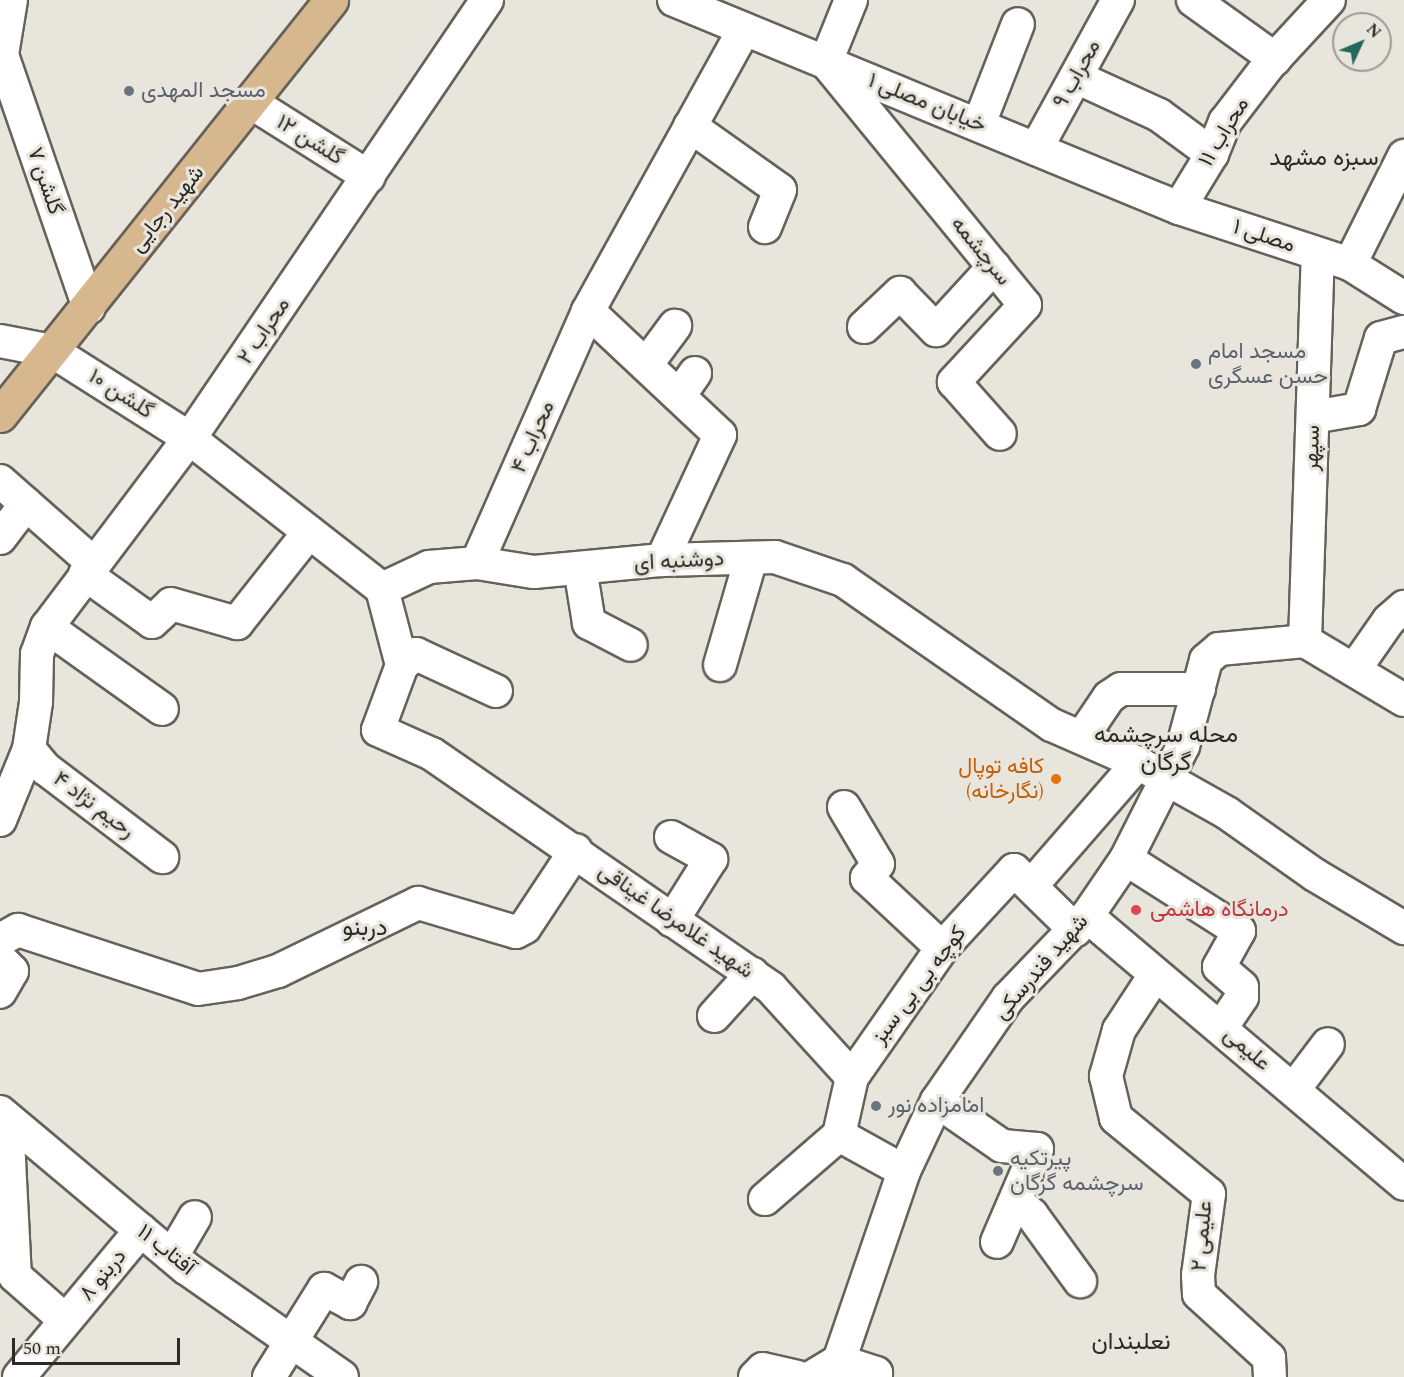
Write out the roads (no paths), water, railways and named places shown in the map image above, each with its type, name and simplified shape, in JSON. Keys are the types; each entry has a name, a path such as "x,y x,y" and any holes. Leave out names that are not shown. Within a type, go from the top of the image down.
{"main road":[{"name":"شهید رجایی","path":"0,415 252,103 331,0"}],"street":[{"path":"1,56 11,0"},
{"name":"۲ محراب","path":"0,820 29,749 36,702 37,654 46,627 189,438 338,223 487,0"},
{"name":"خیابان مصلی ۱","path":"674,0 1179,208"},
{"path":"826,62 851,0"},
{"name":"۹ محراب","path":"1036,149 1118,0"},
{"path":"1193,0 1275,59"},
{"name":"۱۱ محراب","path":"1179,208 1212,154 1225,122 1275,59 1329,0"},
{"path":"979,124 1018,24"},
{"name":"۴ محراب","path":"477,563 588,311 744,29"},
{"name":"۷ گلشن","path":"1,56 89,307"},
{"name":"سرچشمه","path":"826,62 1025,305 954,382 1000,434"},
{"path":"1076,76 1159,115 1212,154"},
{"name":"۱۲ گلشن","path":"252,103 369,177"},
{"path":"690,126 780,190 765,228"},
{"path":"1350,264 1404,156"},
{"name":"۱ مصلی","path":"1179,208 1350,264 1404,298"},
{"name":"سپهر","path":"1305,641 1318,254"},
{"path":"864,327 900,293 936,330 994,267"},
{"path":"588,311 646,365 687,384 720,435 662,560"},
{"path":"646,365 675,326"},
{"path":"1313,417 1359,409 1381,338 1404,332"},
{"path":"0,341 52,351"},
{"name":"۱۰ گلشن","path":"52,351 189,438"},
{"path":"189,438 381,589 402,665 416,654 496,691"},
{"path":"0,481 26,504 89,569 152,622 171,604 237,623 309,532"},
{"path":"0,538 26,504"},
{"name":"دوشنبه ای","path":"381,589 429,567 477,563 534,572 662,560 776,557 843,580 1052,725 1167,778"},
{"path":"720,665 751,558"},
{"path":"580,568 589,623 631,645"},
{"path":"1354,670 1389,620 1404,607"},
{"path":"46,627 162,709"},
{"path":"1305,641 1404,700"},
{"name":"شهید فندرسکی","path":"839,1361 904,1171 937,1101 1008,998 1081,923 1126,859 1184,746 1206,660 1219,649 1305,641"},
{"name":"شهید غلامرضا غیناقی","path":"402,665 378,730 432,754 576,850 672,921 752,974 771,988 852,1077"},
{"path":"1082,737 1109,697 1121,689 1199,689"},
{"name":"رحیم نژاد ۴","path":"29,749 46,768 162,857"},
{"name":"کوچه بی بی سبز","path":"852,1077 942,948 1023,878 1138,763"},
{"path":"1167,778 1404,928"},
{"path":"844,807 878,864 867,878 942,948"},
{"path":"671,837 711,859 672,921"},
{"path":"0,940 18,930 198,989 238,983 278,971 418,903 516,932 525,927 576,850"},
{"path":"1126,859 1239,931 1220,967 1242,987 1242,997 1222,1027"},
{"name":"علیمی","path":"1023,878 1222,1027 1404,1184"},
{"path":"0,959 12,971 0,992"},
{"path":"714,1016 752,974"},
{"name":"۲ علیمی","path":"1155,975 1119,1030 1106,1076 1116,1118 1209,1194 1198,1275 1199,1294 1269,1358 1270,1377"},
{"path":"1294,1089 1328,1044"},
{"path":"765,1199 839,1135 852,1077"},
{"path":"937,1101 1002,1146 1037,1149 997,1242"},
{"path":"4,1116 15,1276 65,1320"},
{"name":"آفتاب ۱۱","path":"4,1116 172,1256 289,1343 342,1377"},
{"path":"839,1135 904,1171"},
{"path":"1016,1201 1032,1215 1080,1281"},
{"path":"172,1256 195,1217"},
{"name":"۸ دربنو","path":"19,1377 141,1230"},
{"path":"268,1377 324,1289 350,1303 361,1282"},
{"path":"812,1377 839,1361 876,1373 876,1377"},
{"path":"755,1377 763,1369 797,1377"}],"place":[{"name":"مسجد المهدی","path":"129,91"},
{"name":"مسجد امام حسن عسگری","path":"1196,364"},
{"name":"کافه توپال (نگارخانه)","path":"1056,779"},
{"name":"درمانگاه هاشمی","path":"1136,910"},
{"name":"امامزاده نور","path":"876,1106"},
{"name":"پیرتکیه سرچشمه گرگان","path":"998,1171"}],"district":[{"name":"سبزه مشهد","path":"1324,159"},
{"name":"محله سرچشمه گرگان","path":"1166,750"},
{"name":"دربنو","path":"365,929"},
{"name":"نعلبندان","path":"1131,1343"}]}
